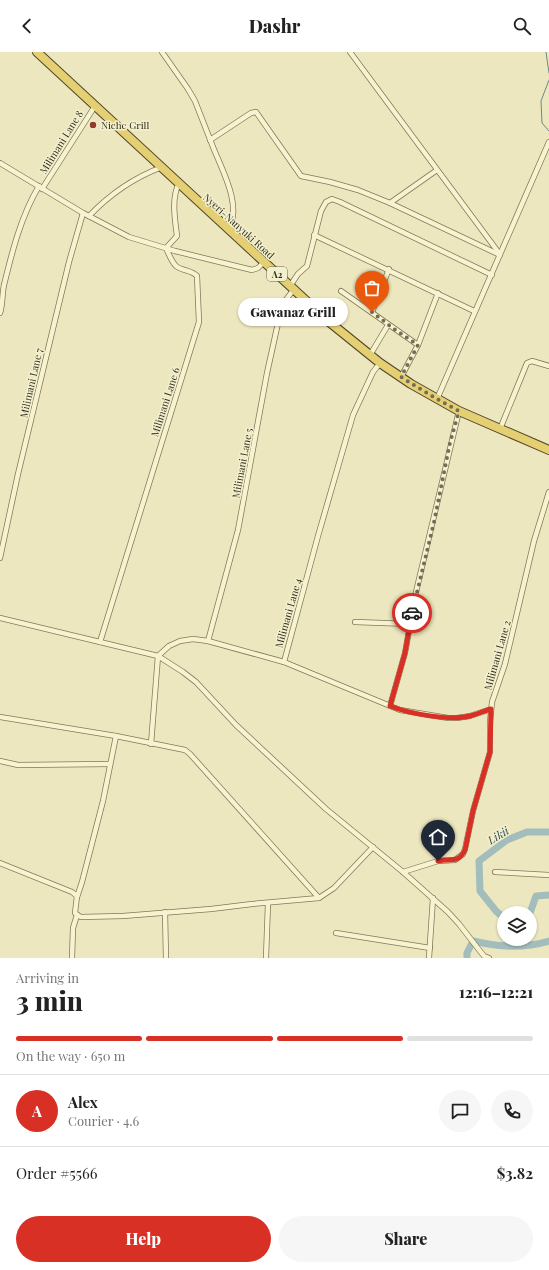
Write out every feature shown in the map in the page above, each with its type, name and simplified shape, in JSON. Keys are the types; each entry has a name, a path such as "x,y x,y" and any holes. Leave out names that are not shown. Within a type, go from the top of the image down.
{"highway":[{"name":"Nyeri-Nanyuki Road","path":"37,52 328,321 380,363 459,411 549,450"}],"street":[{"path":"162,52 191,93 230,190 233,216 228,229"},
{"path":"350,52 500,255"},
{"name":"Milimani Lane 8","path":"0,313 4,285 17,238 31,200 41,188 95,106"},
{"path":"210,140 251,113 256,112 301,176 358,190 390,203 500,255"},
{"path":"437,399 474,311 492,275 549,142"},
{"path":"0,163 83,213 129,237 252,270 258,268 264,262"},
{"path":"89,216 100,204 124,185 146,173 162,167"},
{"path":"390,203 437,170"},
{"path":"166,248 177,236 174,209 175,191 179,183"},
{"name":"Milimani Lane 5","path":"208,641 238,530 267,374 280,314 298,274 307,266 314,235 324,205 332,199 340,202 492,275"},
{"name":"Milimani Lane 7","path":"0,558 18,474 68,268 83,213"},
{"path":"314,235 389,269 474,311"},
{"name":"Milimani Lane 6","path":"100,642 199,322 197,276 194,272 178,267 166,248"},
{"path":"372,312 389,269"},
{"path":"341,291 418,345"},
{"path":"401,377 418,345 438,293"},
{"path":"370,355 388,325"},
{"path":"500,429 527,363 532,361 549,366"},
{"name":"Milimani Lane 4","path":"380,363 373,372 353,415 284,662 400,710 448,718 470,716 491,709"},
{"path":"390,706 405,653 416,592 459,411"},
{"name":"Milimani Lane 2","path":"403,872 438,861 455,860 463,854 465,850 473,811 490,752 491,709 505,664 534,541 549,492"},
{"path":"0,618 158,656 196,682 236,725 326,809 433,898 455,919 484,956 489,958"},
{"path":"355,622 410,624"},
{"path":"151,744 158,656 169,646 180,641 192,639 208,641 284,662"},
{"path":"0,717 116,736 182,749 190,754 319,898"},
{"path":"72,958 73,928 77,915 75,910 77,898 103,801 116,736"},
{"path":"0,761 18,765 110,764"},
{"path":"77,915 81,917 117,916 319,898 334,888 372,847"},
{"path":"0,863 68,890 77,896 77,898"},
{"path":"496,872 549,876"},
{"path":"429,958 433,898"},
{"path":"266,958 268,903"},
{"path":"165,912 166,958"},
{"path":"336,933 430,948"}],"waterway":[{"path":"546,52 549,73"},
{"path":"549,80 541,101 542,123 549,131"},
{"name":"Likii","path":"497,912 480,891 479,861 507,840 527,832 549,832"},
{"name":"Likii","path":"532,906 536,896 549,895"},
{"name":"Likii","path":"467,958 467,953 473,941 492,945 511,946 539,944 549,941"}],"way so far":[{"path":"372,312 418,345 401,377 459,411 450,443 434,522 412,613"}],"place":[{"name":"Niche Grill","path":"93,125"},
{"name":"Gawanaz Grill","path":"372,312"}],"route":[{"path":"412,613 405,653 390,706 400,710 448,718 470,716 491,709 490,752 473,811 465,850 463,854 455,860 438,861"}]}
